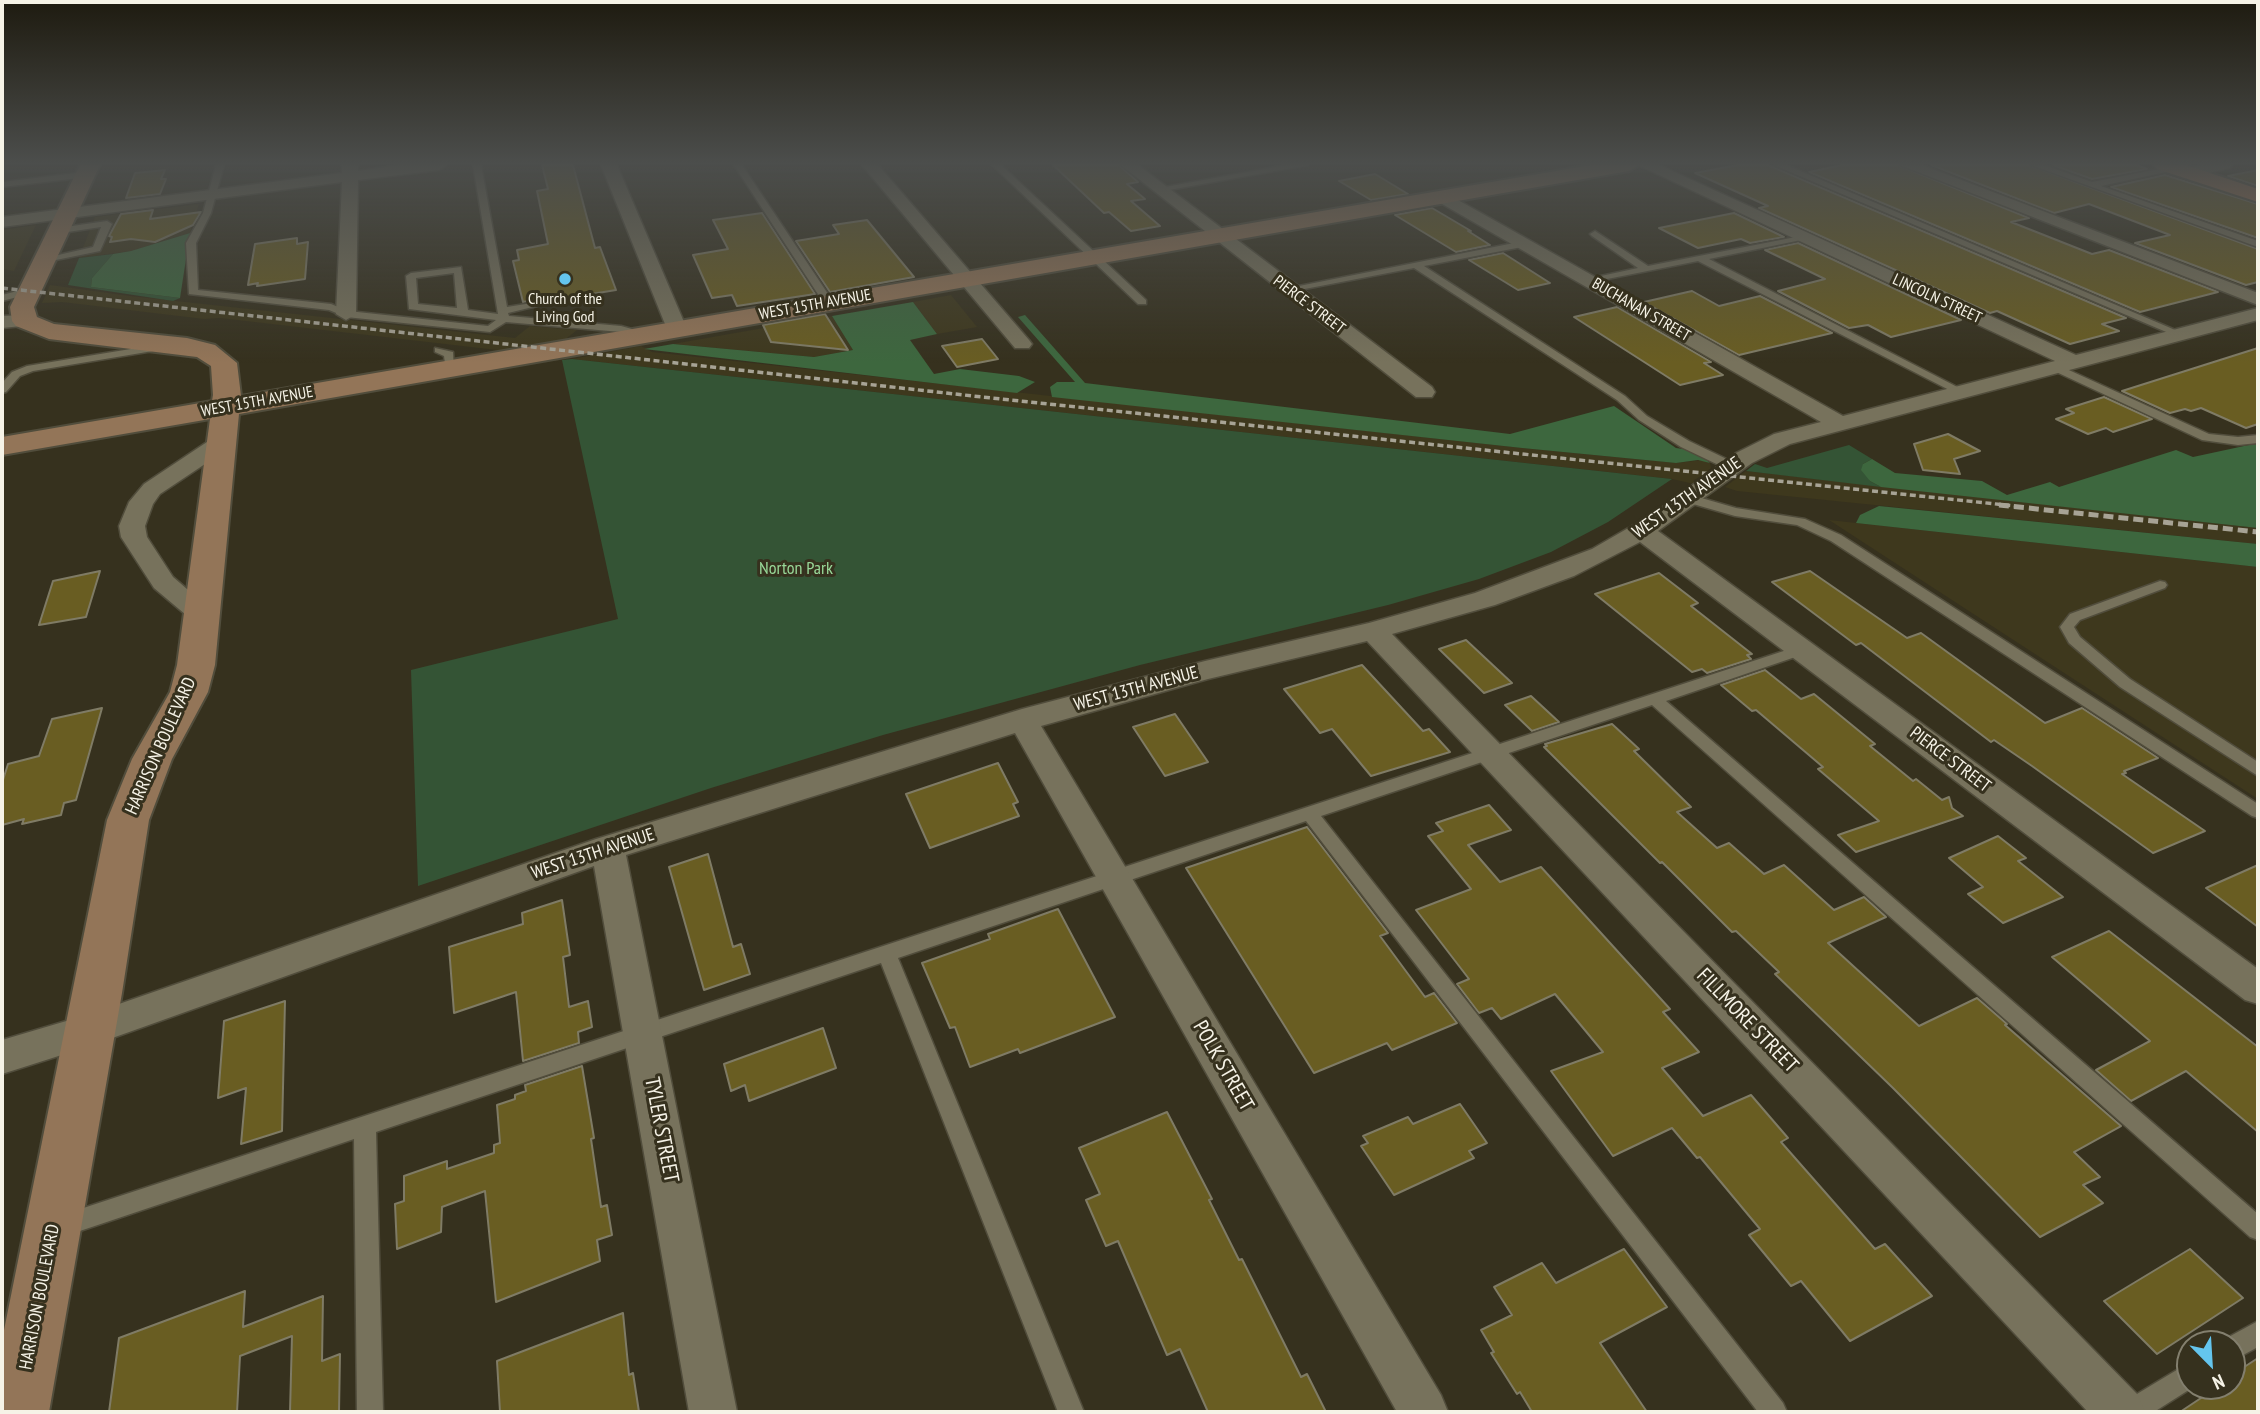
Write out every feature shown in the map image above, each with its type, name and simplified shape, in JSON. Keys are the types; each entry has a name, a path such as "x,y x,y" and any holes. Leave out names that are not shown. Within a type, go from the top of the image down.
{"main road":[{"path":"13,321 21,311 60,231"},
{"name":"WEST 15TH AVENUE","path":"3,449 223,425 445,360 677,329 1249,231"},
{"name":"HARRISON BOULEVARD","path":"13,321 49,331 176,345 206,351 224,363 226,370 223,425 196,665 189,692 152,759 128,820 18,1412"}],"street":[{"path":"346,314 348,231"},
{"path":"636,231 677,329"},
{"path":"925,231 1022,344"},
{"name":"PIERCE STREET","path":"1212,231 1423,392"},
{"name":"BUCHANAN STREET","path":"1501,231 1839,423"},
{"name":"LINCOLN STREET","path":"1790,231 2066,365"},
{"path":"2080,231 2258,299"},
{"name":"WEST 13TH AVENUE","path":"2,1057 90,1030 608,848 1022,719 1205,670 1373,631 1485,599 1601,554 1691,499 1731,466 1769,443 2258,314"},
{"path":"202,614 163,582 134,537 132,526 141,502 152,489 223,425"},
{"name":"PIERCE STREET","path":"1642,531 2258,989"},
{"name":"FILLMORE STREET","path":"1373,631 2121,1412"},
{"name":"POLK STREET","path":"1022,719 1424,1412"},
{"name":"TYLER STREET","path":"608,848 713,1412"}],"lane":[{"path":"46,258 97,249 104,231"},
{"path":"197,231 191,243 193,292 331,307 346,314 490,329 503,315 532,306"},
{"path":"488,231 503,315"},
{"path":"782,231 829,303"},
{"path":"1068,231 1142,302"},
{"path":"1935,231 2182,335"},
{"path":"2221,231 2258,244"},
{"path":"1595,234 1646,269"},
{"path":"1590,281 1803,237"},
{"path":"1289,289 1524,244"},
{"path":"1699,258 1961,392"},
{"path":"1416,265 1622,398 1643,418 1685,444 1731,466"},
{"path":"463,313 458,269 411,276 413,307 463,313 503,315 645,334"},
{"path":"2,298 29,291"},
{"path":"2,390 16,374 31,368 176,345"},
{"path":"2066,365 2206,437 2238,441 2258,439"},
{"path":"1691,499 1735,512 1800,522 1836,538 2258,812"},
{"path":"2160,585 2075,617 2067,627 2074,640 2125,683 2258,770"},
{"path":"53,1229 1802,650"},
{"path":"1654,699 2258,1229"},
{"path":"1309,813 1774,1412"},
{"path":"886,953 1072,1412"},
{"path":"365,1126 370,1412"},
{"path":"2131,1412 2176,1384"}],"shaded area":[{"path":"2,231 33,231 14,271 2,269"},
{"path":"90,231 191,231 131,251 79,258"},
{"path":"50,285 515,338 530,326 577,330 567,338 569,342 506,351 220,318 204,319 62,302 42,303"},
{"path":"951,295 977,327 937,334 913,302"},
{"path":"832,316 853,350 814,357 673,344"},
{"path":"641,346 652,352 1522,448 1676,463 1703,460 1710,463 1711,468 1694,484 1672,479 572,359"},
{"path":"1746,471 2258,528 2258,544 1737,491 1725,487"},
{"path":"1829,520 2258,567 2258,799"}],"green space":[{"path":"190,233 180,298 91,287 92,278 113,254"},
{"path":"113,254 92,278 91,287 180,298 173,301 68,285 79,258"},
{"path":"913,302 937,334 910,340 934,374 960,369 1019,376 1035,382 1017,393 644,349 673,344 814,357 853,350 832,316"},
{"path":"1025,315 1085,383 1510,434 1614,406 1676,448 1697,451 1710,463 1698,460 1676,463 1522,448 1052,397 1050,387 1057,382 1075,382 1018,317"},
{"name":"Norton Park","path":"562,360 1672,479 1608,522 1551,552 1479,579 1388,605 1140,665 883,735 711,788 418,886 411,670 618,619"},
{"path":"2258,443 2258,528 1881,487 1870,481 1861,470 1863,464 1872,459 1895,473 1982,481 2007,495 2050,482 2059,487 2176,450 2193,457"},
{"path":"1849,445 1872,459 1863,464 1870,481 1881,487 1746,471 1755,464 1767,468"},
{"path":"1879,506 2258,544 2258,567 1856,523 1860,515"}],"building":[{"path":"112,231 180,231 155,242 131,239 110,242 112,237 109,236"},
{"name":"Church of the Living God","path":"545,231 590,231 595,248 600,247 616,290 537,303 532,300 523,302 513,261 519,260 517,250 548,244"},
{"path":"719,231 774,231 815,294 737,306 732,295 712,298 693,255 728,249"},
{"path":"837,231 876,231 914,277 830,292 796,241 839,234"},
{"path":"1421,231 1471,231 1468,231 1490,245 1456,252"},
{"path":"1665,231 1771,231 1784,237 1750,243 1741,239 1698,248"},
{"path":"1810,231 1922,231 2126,318 2102,324 2119,331 2070,344 1997,311 1990,313"},
{"path":"1948,231 2034,231 2092,254 2109,250 2218,292 2140,312"},
{"path":"2160,231 2209,231 2258,249 2258,282 2246,285 2135,243 2170,235"},
{"path":"2238,231 2258,231 2258,238"},
{"path":"297,238 297,244 308,242 305,279 248,285 255,244"},
{"path":"1798,243 1961,320 1891,337 1868,325 1849,328 1778,291 1825,279 1765,250"},
{"path":"1503,253 1550,283 1518,290 1469,260"},
{"path":"1692,291 1719,306 1760,296 1832,333 1739,355 1644,302"},
{"path":"1617,307 1711,362 1704,363 1723,375 1680,385 1574,317"},
{"path":"825,314 848,350 771,342 763,325"},
{"path":"982,339 998,359 957,367 942,346"},
{"path":"2258,348 2258,424 2246,428 2201,408 2170,413 2122,391"},
{"path":"2104,397 2152,419 2113,432 2106,428 2088,434 2056,419 2074,413 2066,409"},
{"path":"1948,434 1980,451 1954,459 1960,474 1923,470 1914,444"},
{"path":"100,571 86,617 39,625 53,581"},
{"path":"1810,571 1907,638 1921,633 2045,723 2082,708 2158,758 2122,774 2205,831 2153,853 2032,766 1994,740 1991,742 1861,643 1856,645 1772,582"},
{"path":"1659,573 1698,603 1691,606 1752,654 1747,655 1751,659 1707,673 1702,669 1692,672 1595,594"},
{"path":"1466,640 1512,683 1484,693 1439,649"},
{"path":"1362,665 1423,731 1429,729 1450,752 1371,776 1332,729 1320,733 1284,689"},
{"path":"1765,670 1801,699 1814,694 1875,744 1870,746 1913,781 1916,779 1942,800 1949,797 1952,808 1963,816 1856,852 1838,835 1879,821 1818,769 1823,767 1756,710 1752,711 1721,685"},
{"path":"1531,696 1559,722 1532,731 1505,705"},
{"path":"102,708 76,800 64,803 61,815 22,824 24,819 2,825 2,783 8,764 39,756 52,719"},
{"path":"1175,714 1208,762 1165,776 1133,727"},
{"path":"1612,724 1639,749 1634,751 1691,807 1677,812 1717,848 1729,843 1764,874 1784,865 1834,910 1864,897 1886,917 1828,943 1919,1026 1977,998 2121,1126 2074,1152 2100,1177 2083,1185 2103,1203 2040,1237 1893,1088 1775,974 1779,972 1736,931 1732,932 1544,747 1547,746 1545,744"},
{"path":"998,763 1018,802 1013,804 1019,816 930,848 906,794"},
{"path":"1489,805 1511,830 1468,845 1500,882 1541,867 1670,1009 1663,1012 1699,1052 1662,1068 1703,1116 1751,1095 1788,1138 1781,1142 1875,1249 1885,1244 1932,1296 1850,1341 1801,1281 1791,1286 1749,1235 1760,1229 1672,1128 1613,1156 1551,1071 1603,1052 1555,994 1501,1019 1492,1008 1479,1013 1457,984 1469,979 1416,910 1471,889 1428,836 1443,831 1436,823"},
{"path":"1307,827 1388,933 1380,936 1425,997 1434,993 1457,1023 1392,1050 1387,1043 1314,1073 1186,868"},
{"path":"1998,836 2026,858 2018,861 2063,897 2003,923 1968,894 1983,887 1949,858"},
{"path":"708,854 733,947 741,944 750,974 704,990 669,867"},
{"path":"2258,865 2258,927 2206,888"},
{"path":"562,900 570,955 563,957 569,1007 588,1001 592,1027 578,1032 579,1043 523,1061 516,992 454,1013 449,947 523,924 522,913"},
{"path":"1058,909 1115,1017 1020,1053 1018,1049 970,1067 955,1027 950,1028 922,963 990,939 988,934"},
{"path":"2109,931 2258,1047 2258,1132 2186,1071 2131,1101 2096,1070 2150,1041 2052,957"},
{"path":"285,1001 282,1131 241,1144 246,1088 218,1098 224,1021"},
{"path":"823,1028 836,1068 749,1101 745,1085 731,1091 724,1064"},
{"path":"582,1066 594,1138 591,1139 601,1207 607,1205 612,1235 597,1240 600,1261 496,1302 485,1191 442,1207 441,1232 397,1249 395,1204 404,1201 404,1176 447,1161 447,1169 494,1153 494,1145 500,1143 497,1105 515,1099 515,1095 526,1091 525,1085"},
{"path":"1460,1104 1487,1143 1469,1151 1474,1158 1394,1195 1361,1146 1368,1143 1363,1136 1408,1117 1413,1124"},
{"path":"1167,1112 1212,1199 1209,1200 1239,1260 1242,1259 1301,1377 1307,1374 1326,1412 1208,1412 1180,1349 1167,1355 1118,1241 1106,1246 1086,1200 1100,1194 1079,1148"},
{"path":"1624,1249 1667,1307 1600,1343 1647,1412 1532,1412 1491,1353 1494,1352 1481,1330 1512,1315 1494,1287 1542,1263 1556,1283"},
{"path":"2190,1249 2243,1298 2194,1330 2176,1330 2176,1342 2157,1354 2104,1301"},
{"path":"245,1291 243,1327 323,1296 322,1361 340,1354 339,1412 290,1412 292,1336 240,1356 237,1412 109,1412 119,1338"},
{"path":"623,1313 629,1375 633,1373 639,1412 500,1412 497,1361"},
{"path":"2258,1358 2258,1412 2180,1412 2198,1400 2246,1400 2246,1366"}],"railway":[{"path":"2,288 973,396 2015,506"},
{"path":"1999,505 2258,532"}],"place":[{"name":"Church of the Living God","path":"565,279"}]}
